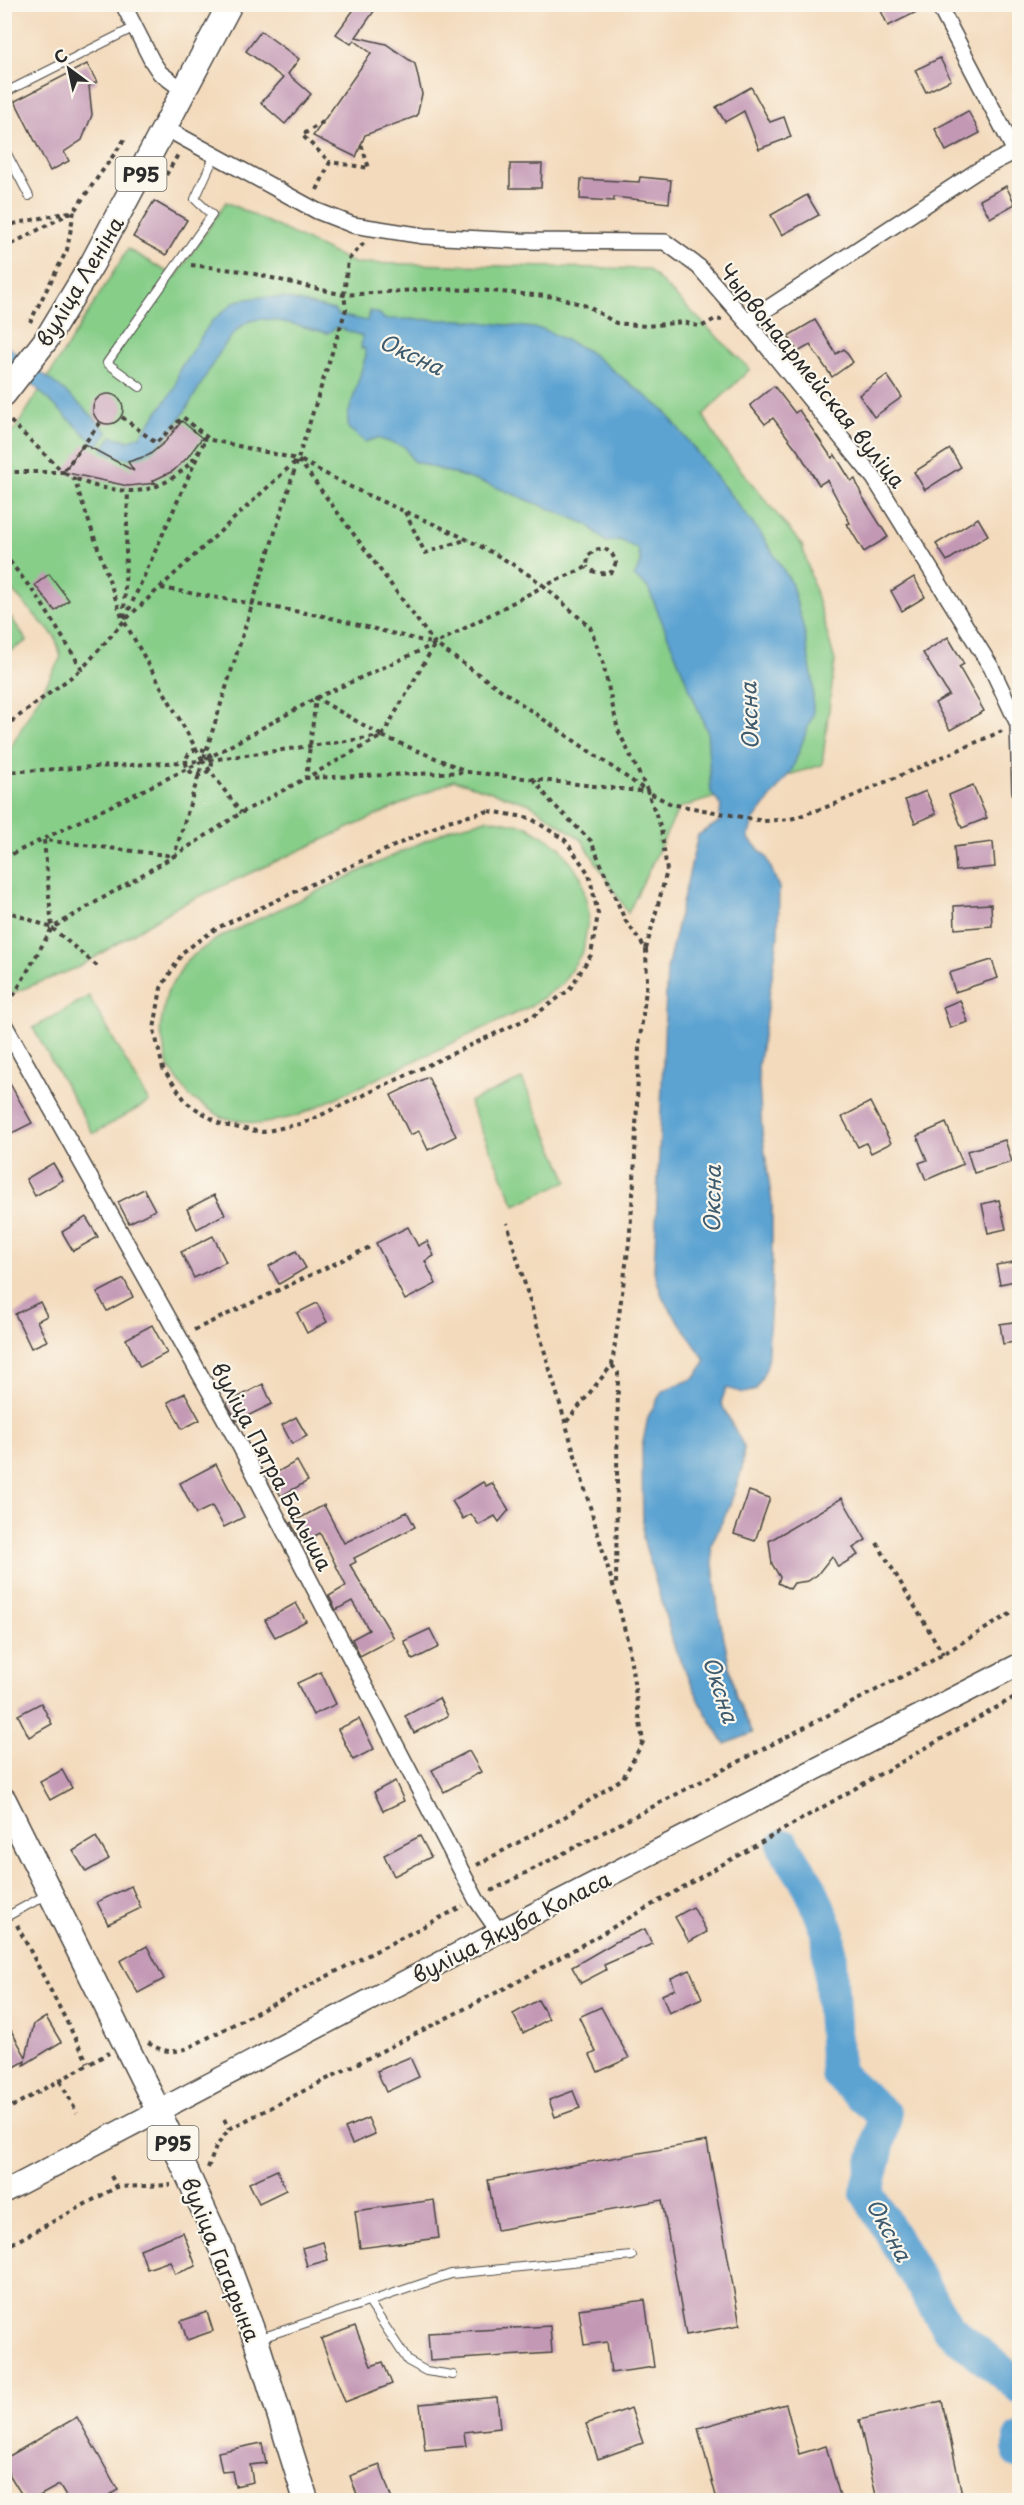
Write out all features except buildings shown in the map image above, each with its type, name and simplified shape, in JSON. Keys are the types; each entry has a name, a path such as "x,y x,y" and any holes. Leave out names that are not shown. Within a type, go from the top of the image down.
{"main road":[{"name":"вуліца Леніна","path":"7,392 36,335 92,264 230,4"},
{"name":"вуліца Якуба Коласа","path":"4,2192 499,1932 1020,1664"},
{"name":"вуліца Гагарына","path":"4,1800 52,1892 158,2110 222,2250 256,2340 306,2500"}],"street":[{"path":"123,4 160,73 183,90"},
{"path":"747,322 977,171 1018,153 938,4"},
{"name":"Чырвонаармейская вуліца","path":"165,128 317,211 353,225 424,236 521,241 665,242 699,267 747,322 874,478 991,667 1018,724 1020,791"},
{"name":"вуліца Пятра Балыша","path":"4,1024 240,1446 476,1899 499,1932"}],"lane":[{"path":"4,93 135,27"},
{"path":"4,148 29,196"},
{"path":"140,387 107,363 212,215 195,199 215,155"},
{"path":"8,1916 52,1892"},
{"path":"256,2340 451,2274 632,2256"},
{"path":"369,2302 408,2361 426,2371 453,2375"}],"path":[{"path":"323,122 302,135 330,162 369,168 361,144"},
{"path":"36,335 67,250 74,211 127,136"},
{"path":"316,190 330,162"},
{"path":"4,226 74,211"},
{"path":"4,248 74,211"},
{"path":"174,856 252,603 339,335 346,309 344,295 348,260 377,229"},
{"path":"178,263 242,271 344,295 430,289 478,290 572,301 616,323 646,327 683,322 701,327 715,319 747,322"},
{"path":"4,415 63,472 95,486 128,491 154,486 177,475 194,459 203,444 124,621"},
{"path":"122,417 156,443 183,417 209,439"},
{"path":"63,472 100,423"},
{"path":"202,438 298,459 370,496 469,539 544,586 590,627 603,663 618,730 648,792 661,828 667,871 646,949 647,981 639,1047 634,1182 612,1365 566,1424"},
{"path":"4,727 82,669 124,621 298,459"},
{"path":"298,459 435,644 648,792 671,804 764,821 791,819 835,804 1018,724"},
{"path":"4,472 63,472"},
{"path":"74,478 124,621 203,760 241,813"},
{"path":"124,621 128,491"},
{"path":"405,511 425,553 469,539"},
{"path":"604,548 616,561 612,572 596,573 587,567 588,556 595,550 604,548"},
{"path":"4,554 39,599 82,669"},
{"path":"212,758 316,698 435,644 544,586 587,567"},
{"path":"161,588 323,616 435,644"},
{"path":"4,993 10,1002 52,928 174,856 241,813 382,736 435,644"},
{"path":"316,698 382,736 468,772"},
{"path":"306,778 316,698"},
{"path":"4,772 185,762 382,736"},
{"path":"197,750 206,751 212,758 212,769 192,774 185,762 188,755 197,750"},
{"path":"4,858 203,760"},
{"path":"306,778 468,772 648,792"},
{"path":"532,779 552,803 591,841 625,920 646,949"},
{"path":"489,811 530,818 565,840 589,874 598,914 591,955 569,990 535,1015 304,1123 263,1132 222,1125 187,1103 163,1069 154,1029 161,988 183,952 217,928 448,820 489,811"},
{"path":"44,840 174,856"},
{"path":"44,840 52,928"},
{"path":"4,910 52,928 97,966"},
{"path":"463,1872 563,1818 623,1778 643,1742 628,1643 616,1592 507,1223"},
{"path":"180,1336 372,1246"},
{"path":"612,1365 618,1373 616,1592"},
{"path":"877,1543 943,1654"},
{"path":"4,2111 88,2063 140,2038 163,2051 179,2052 188,2048 943,1654 1020,1608"},
{"path":"4,2248 117,2187 172,2185 208,2168 216,2147 229,2129 519,1981 1020,1694"},
{"path":"8,1916 88,2063"},
{"path":"188,2048 191,2055"},
{"path":"60,2081 77,2113"},
{"path":"224,2119 229,2129"},
{"path":"111,2176 117,2187"}],"green space":[{"path":"226,202 354,263 648,269 750,369 703,415 722,447 802,545 835,661 822,765 679,808 628,913 582,840 530,804 454,780 176,907 79,967 5,996 4,753 9,751 61,657 55,637 5,583 5,437 16,428 128,249 176,277"},
{"path":"4,607 27,641 5,654 4,654"},
{"path":"489,819 527,826 559,846 581,877 589,914 583,951 562,984 531,1006 297,1116 260,1124 223,1118 190,1097 168,1066 160,1029 167,992 187,960 218,938 452,828"},
{"path":"89,996 149,1102 93,1134 33,1028"},
{"path":"522,1079 568,1181 515,1205 469,1102"}],"water":[{"path":"259,297 284,298 334,310 338,315 367,321 370,311 380,314 384,319 462,320 543,329 588,351 664,410 761,534 791,582 804,630 813,681 813,714 792,770 753,821 748,838 767,858 779,888 778,937 758,1068 762,1131 772,1203 772,1281 767,1366 756,1390 744,1393 726,1388 721,1403 744,1447 742,1469 730,1505 711,1545 718,1610 736,1697 753,1733 725,1744 704,1710 675,1649 643,1538 642,1447 648,1417 662,1391 695,1378 706,1361 663,1299 654,1271 667,969 698,835 719,822 721,805 711,793 707,731 648,588 634,576 641,563 638,549 620,540 606,542 587,524 493,486 413,461 405,447 377,438 365,442 348,428 348,415 366,355 364,348 361,349 362,336 337,327 328,333 276,320 248,322 232,336 216,358 167,436 148,453 127,458 102,449 112,436 129,441 141,435 175,388 179,370 211,322 236,301"},
{"path":"4,343 71,397 108,433 97,446 5,358"}],"waterway":[{"name":"Оксна","path":"784,1846 810,1887 828,1931 837,2073 885,2116 867,2193 948,2328 1020,2387"},
{"name":"Оксна","path":"1020,2439 1020,2453"}]}
